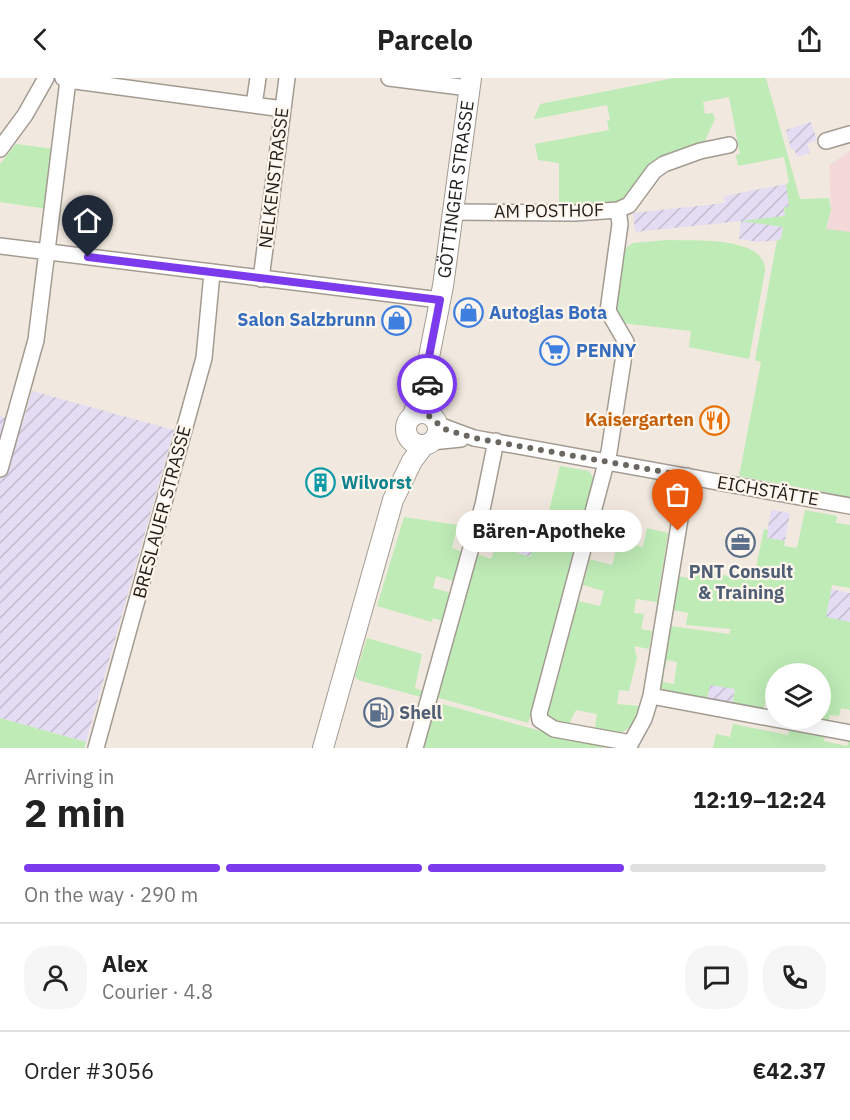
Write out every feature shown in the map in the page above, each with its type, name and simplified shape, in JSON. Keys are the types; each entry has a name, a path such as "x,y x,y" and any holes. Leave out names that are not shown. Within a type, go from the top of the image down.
{"main road":[{"name":"GÖTTINGER STRASSE","path":"323,748 393,500 395,476 423,429 426,372 440,300 470,83"}],"street":[{"path":"0,149 25,115 46,78"},
{"path":"254,105 258,78"},
{"name":"NELKENSTRASSE","path":"261,279 287,78"},
{"path":"389,78 470,83"},
{"path":"0,469 36,340 48,252 66,79 283,109"},
{"path":"826,141 850,134"},
{"name":"AM POSTHOF","path":"453,212 575,213 618,210 629,205 654,171 664,164 700,151 729,145"},
{"path":"618,210 620,224 608,311 624,337 626,347 596,511 539,714 540,720 554,729 629,746 644,719 651,696 687,476"},
{"path":"0,246 440,300"},
{"name":"BRESLAUER STRASSE","path":"96,748 204,358 212,273"},
{"name":"EICHSTÄTTE","path":"423,429 850,506"},
{"path":"416,748 483,505 496,441"},
{"path":"651,696 850,733"}],"shaded area":[{"path":"811,122 817,140 807,144 810,153 797,157 794,149 791,149 786,130"},
{"path":"850,151 850,232 826,230 831,210 829,165"},
{"path":"786,184 790,200 789,208 784,207 785,216 745,221 783,227 781,240 758,242 739,239 741,221 635,232 633,213 725,203 724,196"},
{"path":"32,391 174,430 86,742 0,718 0,416 22,425"},
{"path":"771,510 790,513 785,541 766,538"},
{"path":"519,515 537,520 530,541 535,543 530,557 512,551 515,542 512,536"},
{"path":"831,589 850,593 850,622 826,618"},
{"path":"710,684 735,689 732,705 707,701"}],"green space":[{"path":"674,78 766,78 800,199 829,198 831,210 826,229 850,232 850,497 739,476 761,362 755,360 777,240 781,239 783,227 741,221 785,216 784,207 789,207 786,184 789,182 784,157 738,166 736,155 740,154 729,97 703,102 705,114 713,113 715,119 704,143 655,160 626,200 607,206 559,206 559,163 538,160 535,144 609,130 607,121 610,120 607,105 534,119 540,104"},
{"path":"16,144 54,149 48,209 0,202 0,164"},
{"path":"667,240 725,242 753,251 762,259 765,271 749,359 689,347 691,331 622,323 616,311 624,249 633,243"},
{"path":"560,466 589,471 594,479 588,513 528,723 436,697 477,554 491,559 494,551 479,547 489,510 514,515 517,521 512,536 515,541 512,551 530,557 534,543 530,542 537,520 528,517 530,512 548,515"},
{"path":"805,510 837,516 836,523 850,525 850,588 832,585 826,617 850,622 850,710 841,708 839,716 831,715 831,663 765,663 763,711 732,705 735,689 710,685 707,701 665,693 659,684 661,674 664,674 663,682 674,684 677,662 667,660 665,669 662,669 670,626 729,634 731,629 686,625 688,613 673,610 678,576 694,579 696,570 739,578 741,570 755,572 764,529 768,530 767,538 785,541 784,546 797,548"},
{"path":"602,513 637,519 632,544 643,547 647,528 668,533 657,602 636,599 634,613 644,614 641,629 652,631 649,649 634,646 637,658 629,691 619,690 617,704 639,706 632,726 621,733 595,728 597,714 576,710 569,724 551,719 546,711 578,601 600,606 604,591 583,585 590,559 612,565 616,550 594,544"},
{"path":"404,517 458,525 452,548 462,552 454,581 436,576 433,588 451,593 443,621 433,618 432,622 377,606"},
{"path":"367,638 422,654 415,688 423,691 421,697 358,680 355,676"},
{"path":"435,702 559,736 603,745 603,748 423,748"},
{"path":"0,718 86,742 84,748 0,748"},
{"path":"733,724 788,735 790,729 802,729 825,733 824,741 847,746 850,738 850,748 713,748 716,734 730,737"}],"way so far":[{"path":"427,384 429,416 444,429 474,438 687,476 678,531"}],"place":[{"name":"Autoglas Bota","path":"468,313"},
{"name":"Salon Salzbrunn","path":"397,320"},
{"name":"PENNY","path":"555,351"},
{"name":"Kaisergarten","path":"715,420"},
{"name":"Wilvorst","path":"320,483"},
{"name":"Bären-Apotheke","path":"678,531"},
{"name":"PNT Consult & Training","path":"741,543"},
{"name":"Shell","path":"378,713"}],"route":[{"path":"88,257 440,300 426,372 427,384"}]}
